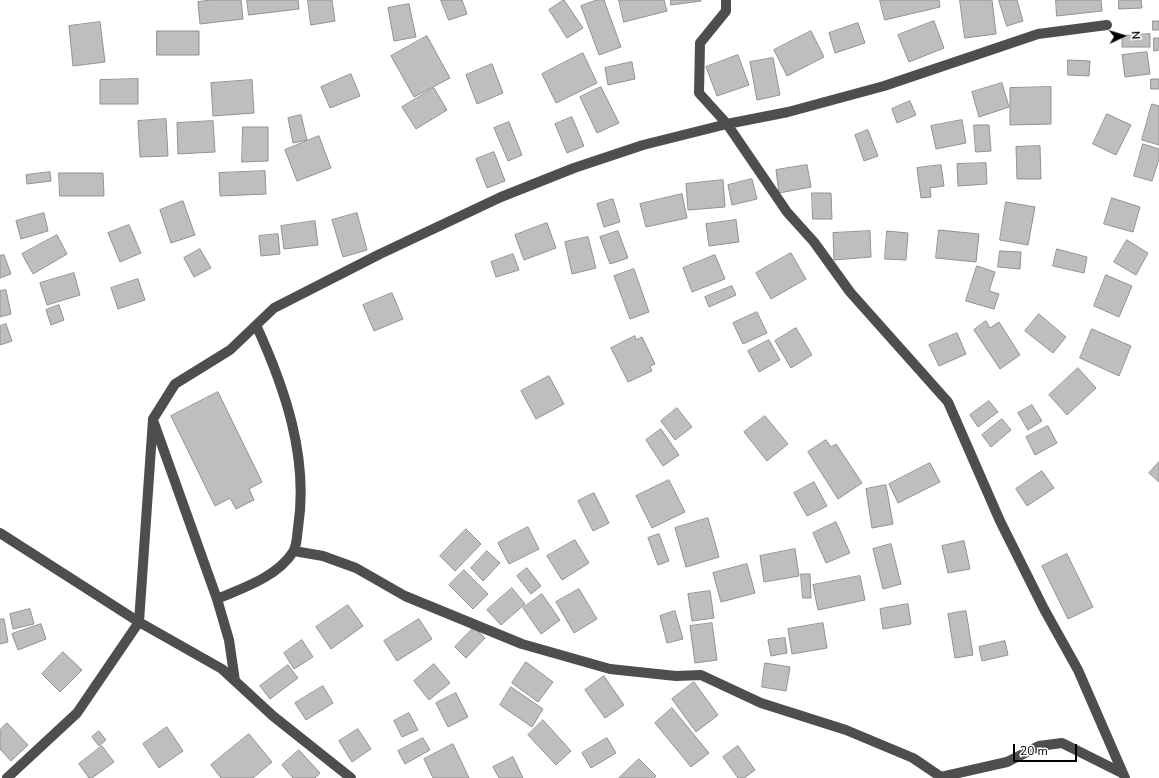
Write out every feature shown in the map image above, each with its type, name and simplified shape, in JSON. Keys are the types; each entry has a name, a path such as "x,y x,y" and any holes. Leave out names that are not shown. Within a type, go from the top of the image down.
{"street":[{"path":"726,0 726,11 700,43 699,93 727,124 787,212 814,242 850,292 948,402 1000,520 1044,609 1078,670 1123,775"},
{"path":"7,778 77,713 139,622 153,419 175,384 230,350 274,308 380,254 501,197 574,168 643,145 727,124 788,112 884,86 1038,34 1107,25"},
{"path":"217,600 253,584 275,570 294,551 301,507 300,470 291,420 276,368 256,325"},
{"path":"153,419 217,600 229,640 236,681"},
{"path":"0,533 139,622 222,669 273,716 351,778"},
{"path":"294,551 323,556 356,568 405,596 522,644 610,669 676,676 701,675 761,703 846,730 906,756 941,777 1007,762 1039,746 1062,743 1123,775"}],"building":[{"path":"212,0 241,0 243,19 200,24 198,2"},
{"path":"247,0 298,0 299,9 249,15"},
{"path":"308,0 332,0 335,21 311,25"},
{"path":"441,0 462,0 467,14 449,20"},
{"path":"564,0 583,28 567,38 549,10"},
{"path":"597,0 604,0 621,47 599,55 581,6"},
{"path":"619,0 664,0 667,11 624,22"},
{"path":"671,0 701,0 701,1 671,5"},
{"path":"880,0 939,0 940,7 885,20"},
{"path":"960,0 992,0 996,34 965,38"},
{"path":"999,0 1017,0 1023,21 1007,26"},
{"path":"1056,0 1101,0 1102,11 1057,16"},
{"path":"1119,0 1141,0 1142,8 1119,9"},
{"path":"409,4 416,37 394,41 388,8"},
{"path":"934,21 944,48 909,62 898,35"},
{"path":"1153,21 1159,21 1159,30 1153,30"},
{"path":"100,22 105,62 73,66 69,26"},
{"path":"858,23 865,43 835,53 829,33"},
{"path":"157,31 199,31 199,55 157,55"},
{"path":"811,31 824,57 787,76 774,50"},
{"path":"1150,34 1150,47 1122,47 1122,36"},
{"path":"427,36 450,78 414,97 391,56"},
{"path":"1154,38 1159,38 1159,50 1154,51"},
{"path":"1147,52 1150,74 1125,77 1122,55"},
{"path":"583,53 597,83 556,103 542,74"},
{"path":"738,55 749,85 717,96 706,67"},
{"path":"773,58 780,95 757,100 750,62"},
{"path":"1068,60 1090,61 1089,76 1068,75"},
{"path":"632,62 635,79 608,85 605,68"},
{"path":"492,64 503,93 477,104 466,75"},
{"path":"351,74 360,96 330,108 321,87"},
{"path":"138,79 138,104 100,104 100,80"},
{"path":"1151,79 1159,79 1159,89 1151,89"},
{"path":"252,80 254,113 213,116 211,83"},
{"path":"1002,83 1009,107 979,117 972,92"},
{"path":"601,87 619,123 597,133 580,97"},
{"path":"1051,87 1051,124 1010,125 1010,88"},
{"path":"434,88 447,110 416,129 402,107"},
{"path":"910,101 916,115 897,123 892,109"},
{"path":"1152,104 1159,106 1159,145 1142,140"},
{"path":"1107,114 1131,125 1116,155 1093,144"},
{"path":"301,115 307,140 293,143 288,118"},
{"path":"572,117 584,146 567,153 555,124"},
{"path":"166,119 168,156 140,157 138,121"},
{"path":"962,120 966,143 936,149 931,126"},
{"path":"213,121 215,152 178,154 177,123"},
{"path":"509,122 522,155 508,161 494,128"},
{"path":"974,125 989,125 991,151 976,152"},
{"path":"243,127 268,127 268,161 242,162"},
{"path":"868,130 878,156 864,161 855,135"},
{"path":"319,136 331,168 297,181 285,150"},
{"path":"1143,144 1159,149 1159,159 1152,181 1134,176"},
{"path":"1040,146 1041,179 1017,179 1016,147"},
{"path":"494,152 505,181 487,188 476,159"},
{"path":"986,163 987,184 958,186 957,164"},
{"path":"807,165 811,187 779,193 776,170"},
{"path":"941,165 944,186 930,188 931,197 921,198 917,168"},
{"path":"265,171 266,194 220,196 219,173"},
{"path":"50,172 51,181 27,184 26,175"},
{"path":"59,173 103,173 104,196 60,196"},
{"path":"752,179 757,199 732,205 728,185"},
{"path":"723,180 725,207 688,210 686,184"},
{"path":"812,193 831,193 832,219 813,219"},
{"path":"682,194 687,218 646,227 640,204"},
{"path":"1112,198 1140,207 1133,232 1104,224"},
{"path":"613,199 620,222 604,227 597,204"},
{"path":"183,201 195,235 171,243 160,210"},
{"path":"1006,202 1035,207 1028,245 1000,240"},
{"path":"44,213 48,231 21,239 16,221"},
{"path":"357,213 367,250 343,257 332,220"},
{"path":"736,220 739,242 709,246 706,224"},
{"path":"315,221 318,245 284,249 281,226"},
{"path":"547,223 556,248 524,260 515,235"},
{"path":"129,225 141,253 120,262 108,233"},
{"path":"939,230 979,234 976,262 936,258"},
{"path":"618,231 628,258 610,264 600,237"},
{"path":"870,231 871,257 834,260 833,233"},
{"path":"887,231 908,233 906,260 885,259"},
{"path":"278,234 280,254 261,256 259,236"},
{"path":"57,235 67,254 33,274 22,254"},
{"path":"588,237 596,268 572,274 565,242"},
{"path":"1127,240 1148,253 1136,275 1114,262"},
{"path":"200,249 211,268 194,277 184,258"},
{"path":"1057,249 1087,257 1084,273 1053,266"},
{"path":"1000,251 1021,252 1020,269 998,267"},
{"path":"791,253 806,279 771,299 756,273"},
{"path":"513,254 519,270 496,277 491,262"},
{"path":"4,255 11,274 0,278 0,256"},
{"path":"715,255 725,279 692,292 683,268"},
{"path":"977,266 995,272 989,291 999,294 994,309 966,301"},
{"path":"634,269 649,312 630,319 614,276"},
{"path":"74,273 80,295 47,305 40,283"},
{"path":"1106,275 1132,286 1119,317 1094,306"},
{"path":"138,279 145,300 118,309 111,288"},
{"path":"732,286 736,295 709,307 705,297"},
{"path":"6,290 11,314 0,317 0,291"},
{"path":"392,293 403,319 374,331 363,305"},
{"path":"59,305 64,320 51,325 46,310"},
{"path":"757,312 767,333 743,344 733,323"},
{"path":"1039,314 1066,337 1053,353 1025,331"},
{"path":"986,321 990,328 999,322 1020,355 1000,369 974,330"},
{"path":"6,324 12,341 0,345 0,326"},
{"path":"796,328 812,355 791,368 775,341"},
{"path":"1092,329 1131,346 1119,376 1080,358"},
{"path":"957,333 966,354 939,366 929,345"},
{"path":"635,336 636,340 642,337 655,364 650,366 652,371 628,382 611,348"},
{"path":"769,340 780,360 759,372 748,351"},
{"path":"1078,368 1096,388 1067,415 1049,395"},
{"path":"549,376 564,404 536,419 521,391"},
{"path":"218,392 262,482 249,489 254,500 236,509 230,498 215,506 171,416"},
{"path":"989,401 998,412 978,427 970,415"},
{"path":"1032,405 1042,421 1028,430 1018,413"},
{"path":"677,408 692,427 675,440 661,421"},
{"path":"765,416 788,444 767,461 744,432"},
{"path":"1002,419 1011,430 991,447 982,435"},
{"path":"1048,426 1057,443 1035,455 1026,437"},
{"path":"661,429 679,455 663,466 646,440"},
{"path":"826,440 831,447 836,444 862,483 838,499 808,452"},
{"path":"1159,462 1159,482 1149,473"},
{"path":"930,463 940,482 898,503 889,484"},
{"path":"1042,471 1054,488 1027,506 1016,489"},
{"path":"669,480 685,512 652,528 636,496"},
{"path":"814,482 827,506 807,516 794,493"},
{"path":"886,485 893,524 872,528 866,489"},
{"path":"594,493 609,523 593,531 578,501"},
{"path":"708,518 719,557 686,567 675,528"},
{"path":"836,522 850,553 826,563 813,533"},
{"path":"528,527 539,549 509,564 498,543"},
{"path":"466,529 481,544 455,571 440,556"},
{"path":"659,534 669,561 658,565 648,538"},
{"path":"575,540 589,563 562,580 547,556"},
{"path":"964,541 970,569 948,573 942,546"},
{"path":"891,544 901,584 883,589 873,549"},
{"path":"795,549 799,576 764,582 760,556"},
{"path":"487,551 500,563 483,581 471,568"},
{"path":"1067,554 1093,607 1068,619 1042,566"},
{"path":"747,564 755,593 721,602 713,573"},
{"path":"527,568 541,586 531,594 517,576"},
{"path":"464,570 488,594 473,609 449,585"},
{"path":"801,574 810,574 811,598 803,598"},
{"path":"860,576 865,600 818,610 813,585"},
{"path":"512,588 525,604 501,625 487,610"},
{"path":"579,589 597,619 574,633 556,602"},
{"path":"710,591 714,618 692,621 688,594"},
{"path":"542,594 560,620 541,634 523,608"},
{"path":"908,604 911,624 883,629 880,609"},
{"path":"348,605 363,626 331,649 316,627"},
{"path":"30,609 34,624 13,629 10,614"},
{"path":"675,611 683,639 667,643 660,616"},
{"path":"966,611 973,655 955,658 948,614"},
{"path":"0,619 4,619 8,642 0,644"},
{"path":"419,619 432,639 397,661 384,641"},
{"path":"712,623 717,660 695,663 690,626"},
{"path":"823,623 827,648 792,654 788,629"},
{"path":"41,624 46,639 18,650 12,634"},
{"path":"474,627 485,638 466,658 455,647"},
{"path":"785,638 787,653 771,656 768,640"},
{"path":"302,640 313,657 294,669 284,653"},
{"path":"1005,641 1008,655 982,661 979,647"},
{"path":"63,652 82,670 60,692 42,674"},
{"path":"526,662 553,682 538,702 512,683"},
{"path":"765,663 790,667 786,691 762,687"},
{"path":"434,664 450,683 429,700 414,681"},
{"path":"288,665 298,678 270,699 260,686"},
{"path":"604,676 624,705 605,718 585,690"},
{"path":"694,682 718,715 696,732 672,699"},
{"path":"323,686 333,703 306,720 295,703"},
{"path":"511,687 543,709 532,727 500,705"},
{"path":"456,693 468,717 448,727 436,703"},
{"path":"672,708 709,753 691,767 655,723"},
{"path":"409,713 418,730 402,737 394,721"},
{"path":"543,720 571,751 556,765 528,735"},
{"path":"7,723 28,745 11,761 0,749 0,730"},
{"path":"167,727 183,751 159,768 143,744"},
{"path":"358,729 371,749 352,762 339,741"},
{"path":"99,731 106,740 99,746 92,737"},
{"path":"249,734 272,762 253,778 221,778 211,765"},
{"path":"423,738 430,750 405,764 398,751"},
{"path":"607,738 616,753 591,768 582,753"},
{"path":"453,744 469,778 433,778 424,759"},
{"path":"102,746 114,762 92,778 89,778 79,764"},
{"path":"738,746 755,770 744,778 738,778 723,757"},
{"path":"299,750 320,773 315,778 293,778 282,765"},
{"path":"513,757 523,778 499,778 493,767"},
{"path":"639,759 656,776 654,778 619,778"}]}
